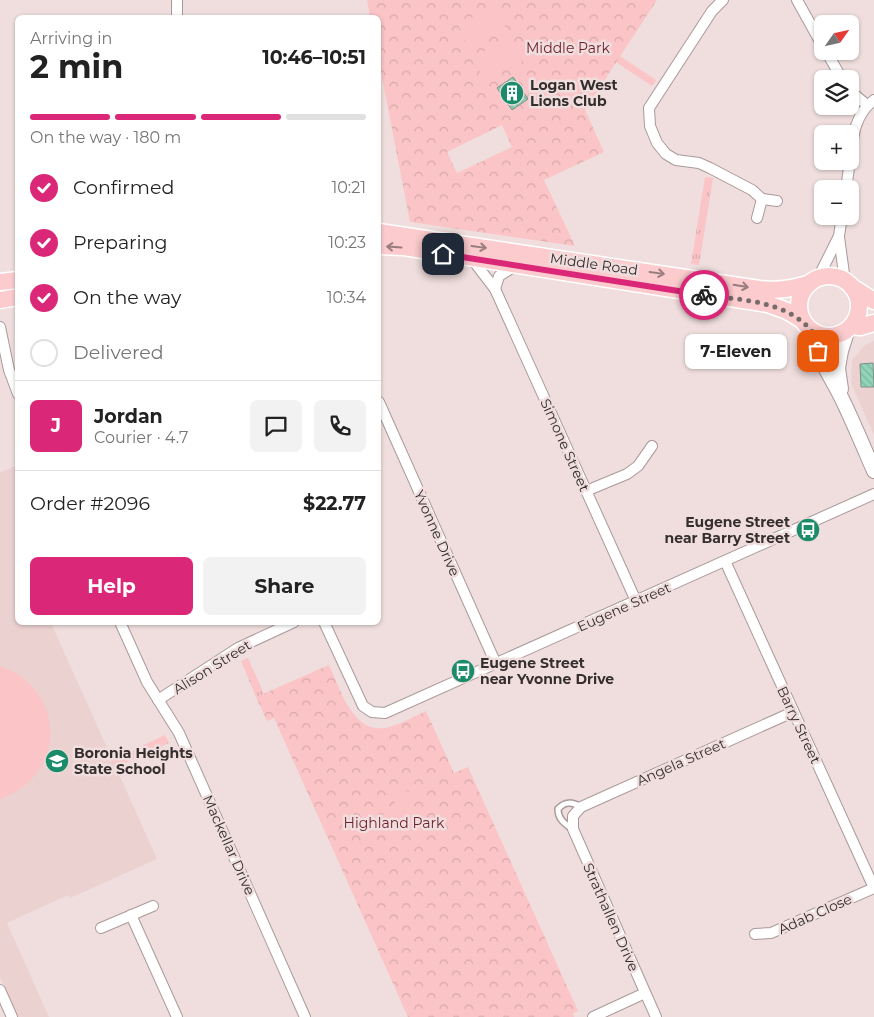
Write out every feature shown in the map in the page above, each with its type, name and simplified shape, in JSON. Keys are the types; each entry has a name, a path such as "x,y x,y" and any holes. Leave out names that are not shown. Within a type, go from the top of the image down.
{"main road":[{"name":"Middle Road","path":"381,232 767,290 790,290 814,281"},
{"name":"Middle Road","path":"381,246 404,248 768,304 787,311 807,326"},
{"path":"848,284 859,304 857,316 850,327 840,334 830,336 818,334 807,326 799,309 800,299 803,290 814,281 830,276 848,284 874,301"},
{"path":"0,282 15,280"},
{"path":"0,300 15,298"},
{"path":"850,327 874,324"}],"street":[{"path":"177,15 178,0"},
{"path":"722,0 712,11 649,108 650,126 657,143 666,154 676,160 699,163 752,190 762,199 777,201"},
{"path":"796,0 814,30"},
{"path":"856,125 859,116 871,103 859,96"},
{"path":"757,218 762,199"},
{"path":"841,225 839,236 848,284"},
{"path":"814,281 839,236"},
{"name":"Simone Street","path":"472,259 495,289 636,601"},
{"path":"495,289 499,276 515,266"},
{"path":"807,326 843,400 874,471"},
{"path":"0,327 9,370 15,386"},
{"path":"843,400 838,368 841,351 850,327"},
{"name":"Yvonne Drive","path":"381,406 496,664"},
{"path":"586,492 627,474 638,466 652,446"},
{"name":"Eugene Street","path":"325,625 363,706 372,712 385,714 874,494"},
{"name":"Barry Street","path":"725,561 874,888"},
{"name":"Mackellar Drive","path":"121,625 147,682 179,733 305,1017"},
{"name":"Alison Street","path":"158,700 238,648 288,625"},
{"name":"Angela Street","path":"573,816 581,807 793,712"},
{"name":"Strathallen Drive","path":"573,816 573,829 656,1017"},
{"name":"Adab Close","path":"756,934 771,933 874,888"},
{"path":"101,928 153,906"},
{"path":"131,915 177,1017"},
{"path":"0,990 12,1017"},
{"path":"593,1017 645,993"}],"lane":[{"path":"573,829 563,823 558,816 558,809 562,804 568,803 581,807"}],"shaded area":[{"path":"874,341 874,435 851,383 852,360 865,345"},
{"name":"Boronia Heights State School","path":"15,466 15,625 52,625 157,859 70,898 68,895 7,923 49,1017 18,1017 0,977 0,473"}],"green space":[{"name":"Middle Park","path":"367,0 657,0 585,110 604,152 544,180 575,246 410,222 381,72 381,15 370,15","holes":["513,77 528,99 512,110 497,88","502,125 512,147 457,173 447,152"]},
{"path":"496,6 507,30 468,47 458,24"},
{"path":"512,39 522,62 483,79 473,56"},
{"path":"620,56 656,80 652,86 616,62"},
{"path":"705,177 713,178 699,265 691,264"},
{"path":"248,658 264,694 256,697 241,661"},
{"name":"Highland Park","path":"329,665 350,709 367,725 377,728 390,727 426,711 454,773 468,767 578,1011 573,1013 574,1017 408,1017 274,718 267,721 256,697"},
{"path":"0,666 22,678 38,694 47,712 50,732 47,753 38,771 22,787 0,799"},
{"path":"165,735 169,743 116,767 112,760"},
{"path":"398,790 412,793 413,796 410,817 411,826 370,832 366,828 366,817 392,813"}],"building":[{"name":"Logan West Lions Club","path":"513,77 528,99 512,110 497,88"},
{"path":"873,363 874,387 861,387 860,364"}],"way so far":[{"path":"704,295 779,307 802,320 812,331 818,351"}],"place":[{"name":"Logan West Lions Club","path":"512,93"},
{"name":"7-Eleven","path":"818,351"},
{"name":"Eugene Street near Barry Street","path":"808,530"},
{"name":"Eugene Street near Yvonne Drive","path":"463,671"},
{"name":"Boronia Heights State School","path":"57,761"}],"route":[{"path":"443,254 704,295"}]}
